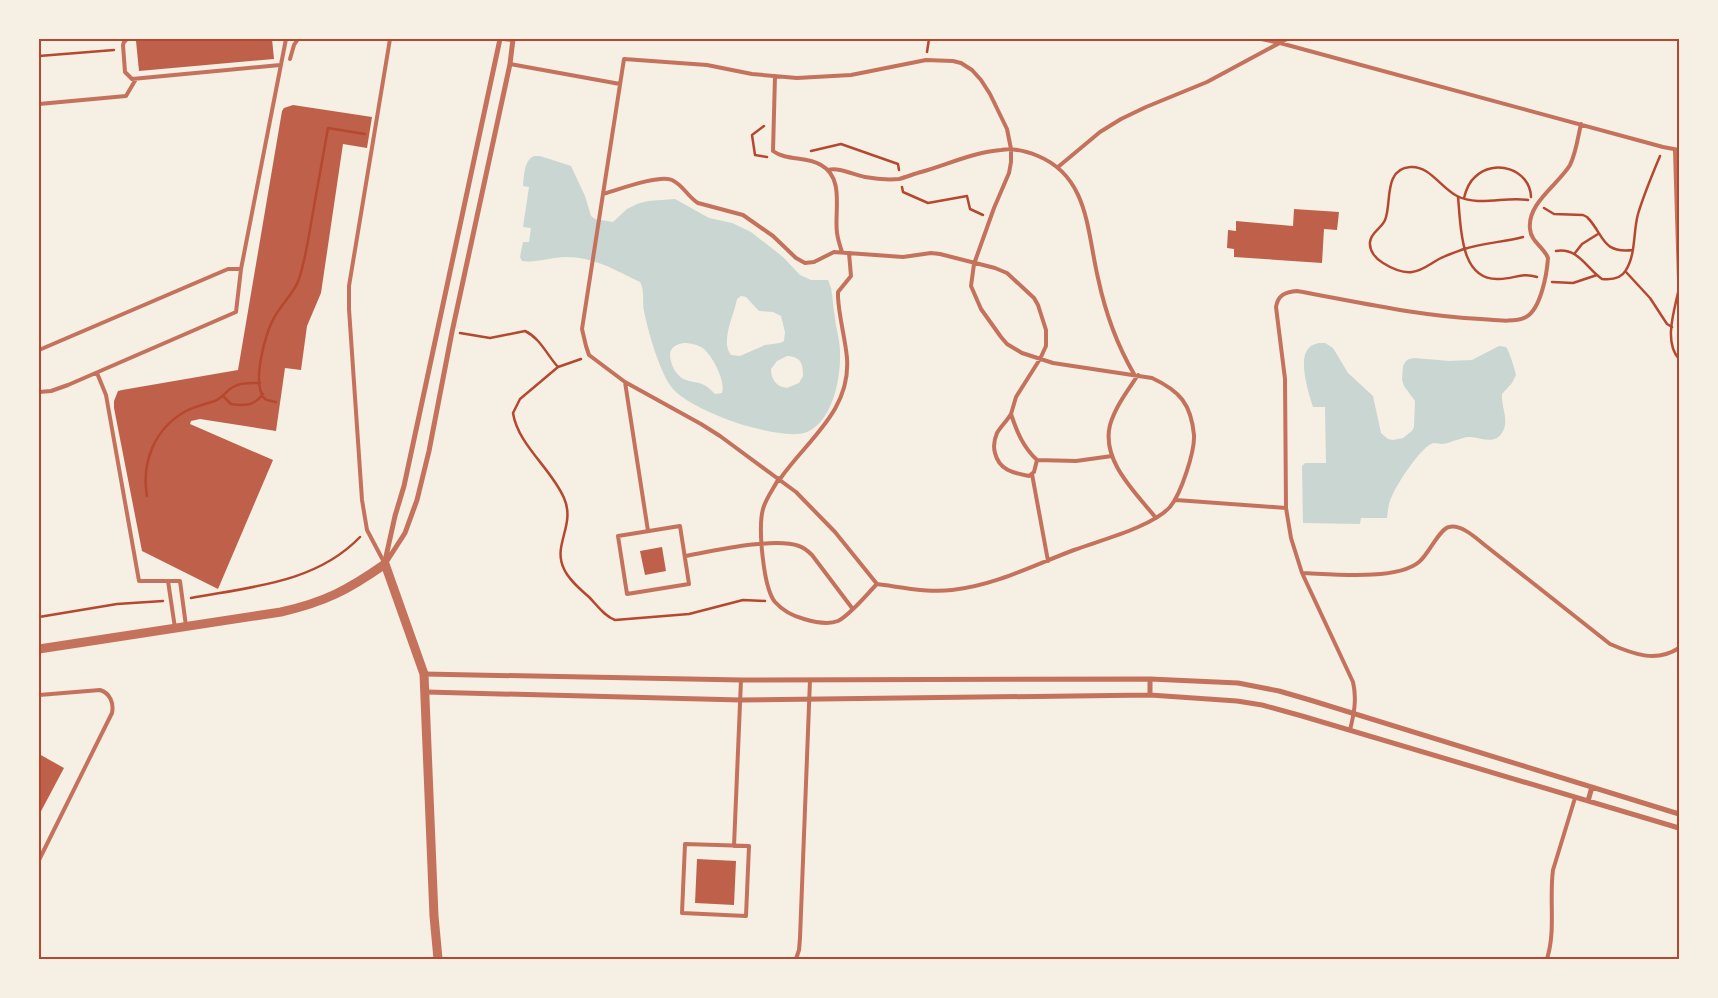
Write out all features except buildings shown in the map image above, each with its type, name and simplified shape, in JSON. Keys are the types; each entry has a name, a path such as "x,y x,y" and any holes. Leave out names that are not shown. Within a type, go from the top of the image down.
{"street":[{"path":"438,959 434,916 424,674 385,564 395,516 404,486 502,39"},
{"path":"39,650 309,606 356,584 385,564 405,532 418,500 510,64 513,39"},
{"path":"424,674 741,680 1150,678 1238,683 1295,695 1679,814"},
{"path":"1150,678 1150,695"},
{"path":"426,692 740,700 1150,695 1214,698 1262,705 1679,828"},
{"path":"1588,802 1592,787"}],"lane":[{"path":"127,39 124,42 123,49 125,72 129,78 136,79 280,65"},
{"path":"39,392 50,391 68,385 236,312 241,269 286,39"},
{"path":"290,59 294,44 298,39"},
{"path":"385,564 367,530 362,500 349,286 390,39"},
{"path":"502,39 513,39"},
{"path":"1261,39 1677,150 1679,287"},
{"path":"1058,167 1100,132 1121,119 1208,82 1287,39"},
{"path":"624,59 707,64 752,74 775,76 797,78 828,77 887,69 926,60 953,60 972,70 981,80 1000,113 1007,129 1011,149 1009,173 990,218 974,264 972,286 976,300 991,324 1008,344 1022,353 1077,367 1136,374 1152,378 1166,384 1182,398 1190,412 1194,441 1189,464 1176,500 1170,507 1144,525 992,582 959,589 936,591 877,584 829,526 796,492 779,478 701,424 625,382 590,355 582,329 624,59"},
{"path":"510,64 620,84"},
{"path":"775,76 773,151 782,155 819,163 828,170 833,179 837,196 837,234 842,252"},
{"path":"39,104 126,96 136,79"},
{"path":"1350,730 1354,714 1355,692 1353,682 1302,573 1291,538 1286,508 1285,379 1276,308 1277,300 1280,296 1297,291 1455,318 1514,320 1528,316 1538,303 1548,265 1547,254 1531,234 1530,220 1538,204 1570,163 1581,124"},
{"path":"828,170 834,169 880,179 899,178 983,153 1011,149 1051,162 1070,180 1082,206 1104,299 1125,359 1136,374"},
{"path":"603,194 658,179 672,180 698,203 743,215 773,236 800,261 810,263 832,253 842,252 903,257 931,253 995,268 1007,273 1034,298 1042,315 1046,330 1046,346 1016,397 1011,414 997,433 994,440 994,451 1000,465 1010,472 1026,475 1032,474"},
{"path":"849,253 851,276 838,292 847,359 844,388 836,409 826,424 796,456 779,478 763,508 762,544 765,572 769,590 774,600 782,610 810,621 820,623 839,620 877,584"},
{"path":"39,350 228,269 241,269"},
{"path":"97,373 106,395 139,580 180,581 186,626"},
{"path":"1136,374 1118,406 1110,425 1109,441 1112,456 1121,473 1156,518"},
{"path":"625,382 648,531"},
{"path":"1011,414 1026,449 1037,460 1076,461 1112,456"},
{"path":"1004,424 1016,428"},
{"path":"1037,460 1036,468 1032,474 1048,561"},
{"path":"1176,500 1286,508"},
{"path":"680,526 685,556 689,584 627,594 618,536 680,526"},
{"path":"1302,573 1344,575 1388,573 1408,569 1427,554 1444,530 1450,526 1457,527 1486,546 1610,644 1629,653 1647,657 1662,656 1679,648"},
{"path":"685,556 762,544 793,544 805,548 852,608"},
{"path":"168,581 175,628"},
{"path":"734,846 741,680"},
{"path":"796,959 799,950 810,680"},
{"path":"39,695 100,690 108,695 113,707 108,721 39,860"},
{"path":"1547,959 1552,937 1551,881 1576,798"},
{"path":"685,844 734,846 749,846 746,916 682,914 685,844"}],"path":[{"path":"39,56 123,49"},
{"path":"276,402 266,399 263,394 260,383 261,359 268,330 276,314 292,294 299,279 328,128 374,135"},
{"path":"1547,254 1562,250 1575,253 1597,275 1608,280 1626,272 1633,250 1638,215 1663,147"},
{"path":"1464,198 1470,181 1477,174 1489,169 1501,168 1520,173 1528,183 1531,194 1531,201 1490,200 1464,198 1458,197 1424,170 1417,167 1404,168 1394,177 1390,186 1388,208 1384,222 1372,234 1371,250 1378,260 1392,267 1411,272 1421,270 1445,256 1465,249 1531,234"},
{"path":"933,202 967,196 970,209 990,218"},
{"path":"1458,197 1468,262 1488,278 1506,279 1522,274 1558,283 1573,283 1597,275"},
{"path":"1538,204 1554,214 1587,217 1607,245 1624,251 1633,250"},
{"path":"1575,253 1582,244 1598,234"},
{"path":"1626,272 1646,292 1667,324 1672,327"},
{"path":"1679,287 1672,327 1672,348 1679,359"},
{"path":"452,332 490,338 525,331 540,342 548,357 558,367"},
{"path":"590,355 558,367 520,399 512,413 517,430 558,486 564,500 568,518 561,546 564,570 609,618 614,620 673,616 744,600 763,602 774,600"},
{"path":"146,496 146,465 151,449 166,425 186,411 223,396 239,384 260,383"},
{"path":"223,396 231,404 248,405 255,403 263,394"},
{"path":"182,600 253,588 296,577 332,560 367,530"},
{"path":"39,617 117,604 171,601"}],"shaded area":[{"path":"540,156 571,166 585,196 591,216 595,219 613,222 627,209 637,204 648,201 675,199 709,218 732,223 751,232 783,257 800,275 811,280 828,280 836,322 840,362 834,397 823,418 816,426 801,434 777,433 739,424 697,406 679,395 668,382 648,330 640,282 604,265 586,259 566,257 522,261 520,257 523,242 529,242 531,228 523,227 529,187 523,186 526,165 531,158","holes":["741,296 746,297 759,311 773,312 781,316 785,332 784,341 765,345 740,356 731,355 728,349 727,336 737,299","684,343 697,345 708,353 720,376 723,388 722,393 715,394 704,385 679,376 672,366 670,354 673,347","787,356 798,359 802,364 803,371 803,376 799,383 787,388 775,382 771,369 777,361"]},
{"path":"1319,343 1325,343 1333,348 1348,373 1373,396 1381,433 1388,439 1393,440 1403,438 1414,427 1415,401 1402,380 1403,366 1406,361 1415,358 1449,361 1472,360 1499,346 1506,347 1516,375 1512,383 1502,394 1505,427 1496,439 1487,440 1468,437 1442,444 1432,443 1426,447 1409,468 1395,491 1388,507 1387,518 1361,518 1360,524 1303,523 1302,466 1305,463 1326,463 1325,407 1313,407 1304,369 1305,354 1308,349"}]}
